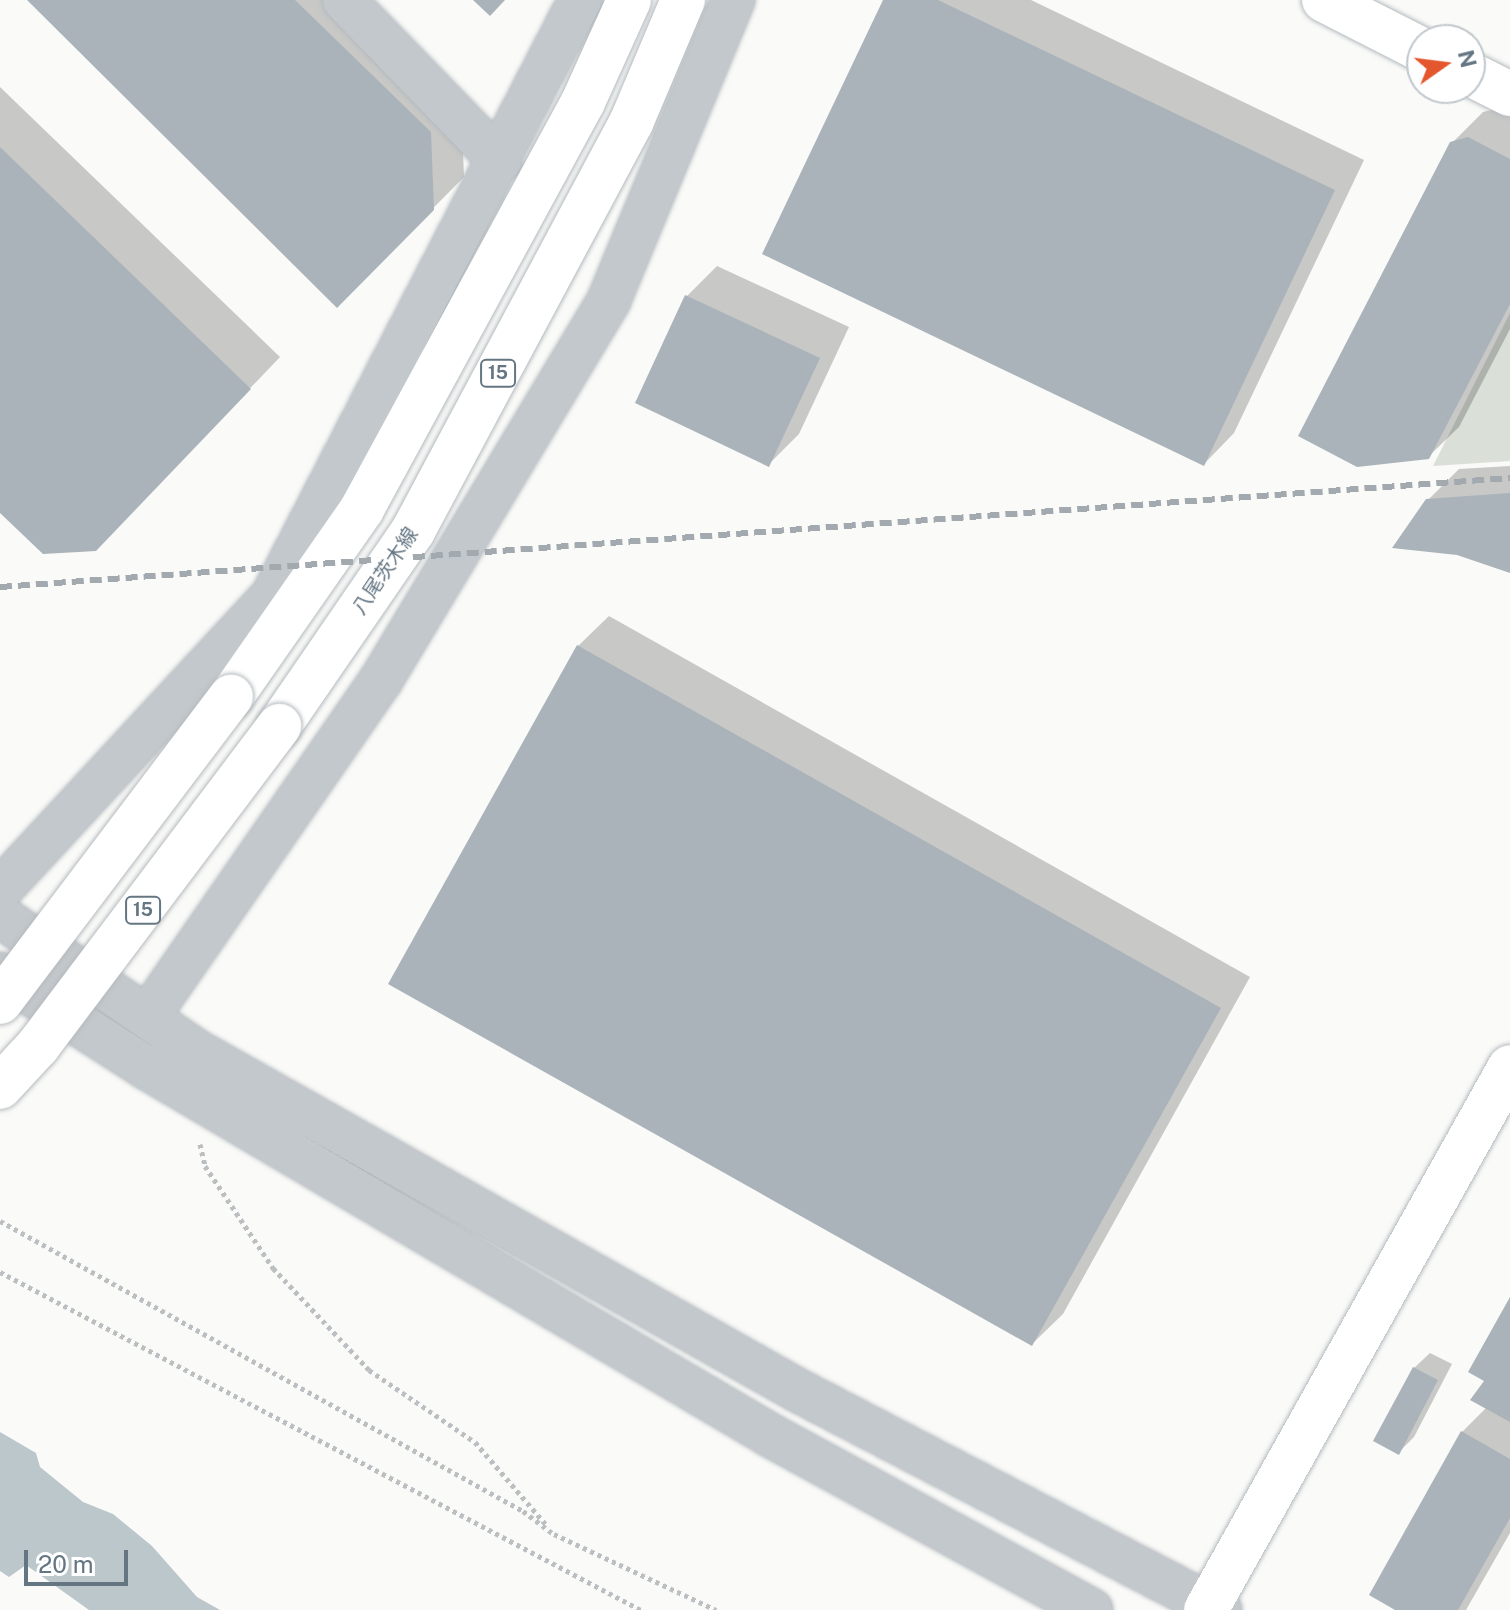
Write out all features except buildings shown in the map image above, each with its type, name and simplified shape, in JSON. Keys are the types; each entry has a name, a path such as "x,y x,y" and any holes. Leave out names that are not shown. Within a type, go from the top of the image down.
{"main road":[{"path":"0,1002 231,697 362,509 583,102 629,0"},
{"name":"八尾茨木線","path":"0,1087 76,997 279,726 413,531 631,123 683,0"},
{"path":"1324,0 1406,42"},
{"path":"1486,82 1510,94"},
{"path":"1212,1608 1510,1067"}],"street":[{"path":"344,0 500,161"},
{"path":"0,890 273,595 500,161 580,0"},
{"path":"149,1015 381,680 609,300 733,0"},
{"path":"0,916 149,1015 198,1052 799,1391 1212,1608"},
{"path":"0,974 188,1092 770,1435 1091,1610"}],"path":[{"path":"188,1092 205,1166 273,1268 369,1370 475,1442 554,1534"},
{"path":"0,1221 523,1511 554,1534 716,1610"},
{"path":"0,1272 641,1610"}],"shaded area":[{"path":"1510,313 1510,461 1433,466"},
{"path":"0,1432 36,1453 40,1467 83,1502 113,1514 152,1546 197,1597 220,1610 89,1610 26,1565 9,1577 0,1571"}],"railway":[{"path":"0,587 1510,478"}]}
